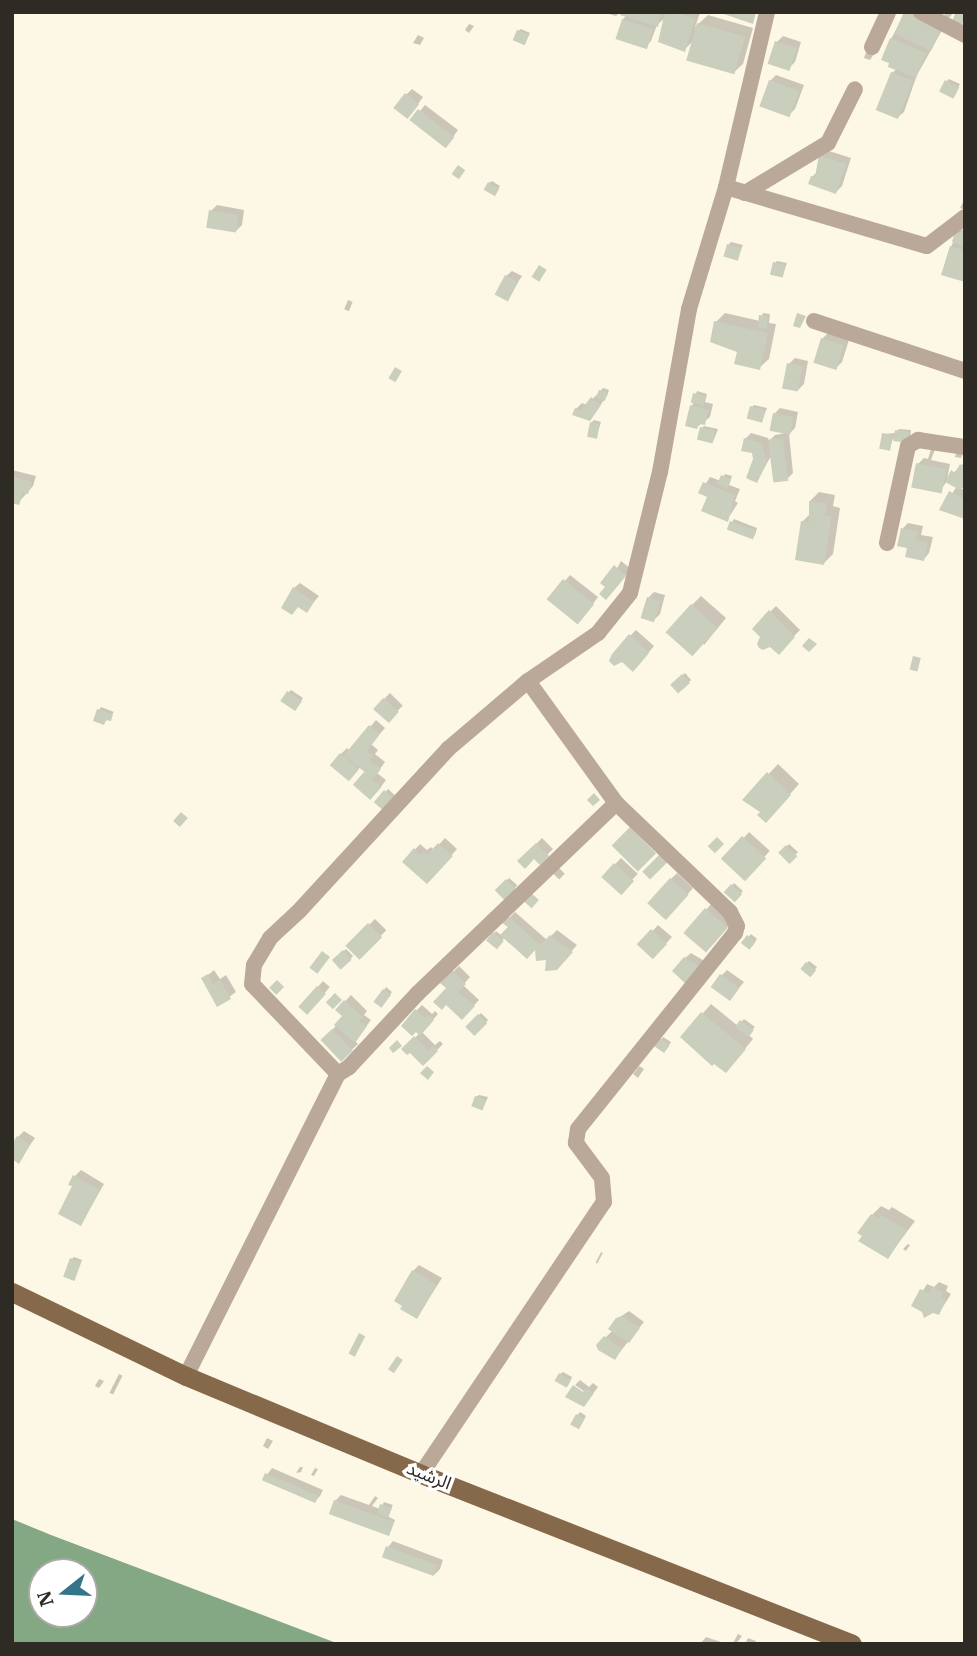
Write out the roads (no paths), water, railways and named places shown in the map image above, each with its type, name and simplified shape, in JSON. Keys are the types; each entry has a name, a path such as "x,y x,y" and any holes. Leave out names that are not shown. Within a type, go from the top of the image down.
{"main road":[{"name":"الرشيد","path":"12,1292 186,1376 421,1474 852,1644"}],"street":[{"path":"338,1074 252,984 254,965 270,938 300,910 448,749 528,681 598,634 630,593 660,472 689,309 726,187 767,12"},
{"path":"872,47 888,12"},
{"path":"921,12 965,35"},
{"path":"745,192 828,143 855,89"},
{"path":"726,187 927,246 965,217"},
{"path":"814,321 965,372"},
{"path":"887,543 908,446 918,440 965,447"},
{"path":"421,1474 604,1202 603,1178 576,1143 578,1129 735,933 737,926 730,912 616,803 528,681"},
{"path":"186,1376 338,1074 349,1067 417,994 616,803"}]}
